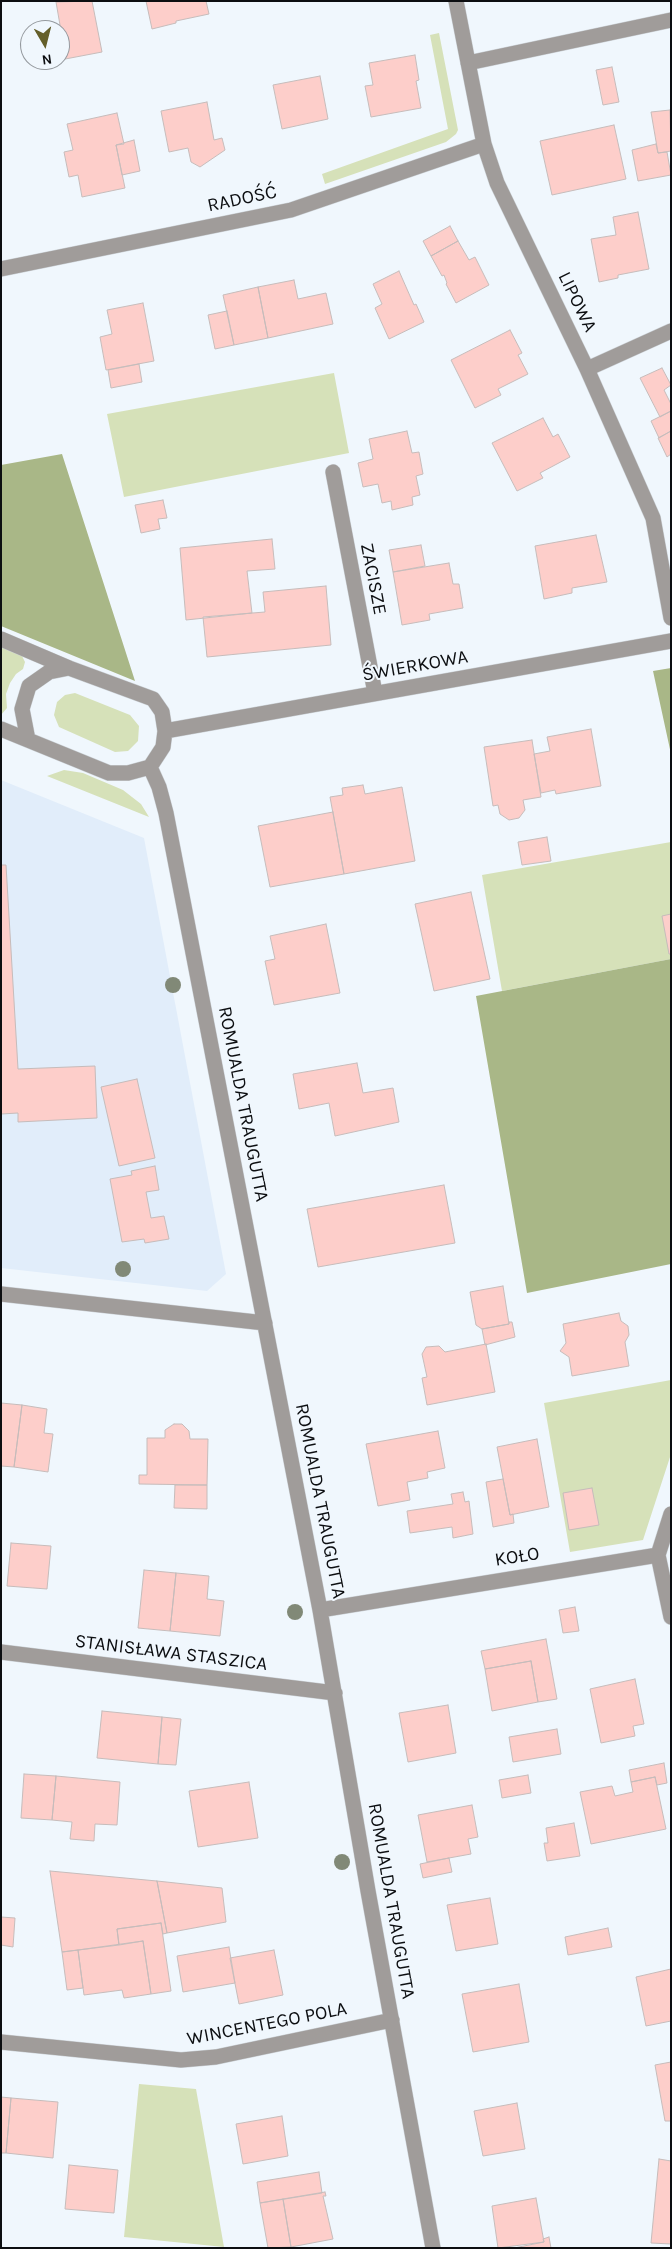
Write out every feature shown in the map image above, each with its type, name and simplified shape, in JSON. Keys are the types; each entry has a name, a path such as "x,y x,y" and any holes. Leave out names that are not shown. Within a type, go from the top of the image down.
{"street":[{"name":"LIPOWA","path":"456,1 484,144 497,182 587,369 653,518 671,618"},
{"path":"468,63 671,20"},
{"name":"RADOŚĆ","path":"1,269 291,210 484,144"},
{"path":"587,369 671,331"},
{"name":"ZACISZE","path":"333,472 375,693"},
{"path":"1,639 69,668 153,699 162,712 166,731 163,747 150,767 128,773 109,772 1,728"},
{"name":"ŚWIERKOWA","path":"166,731 671,641"},
{"path":"28,740 22,709 29,686 48,672 69,668"},
{"name":"ROMUALDA TRAUGUTTA","path":"150,767 159,787 167,819 320,1610 433,2248"},
{"path":"1,1294 265,1323"},
{"path":"671,1514 658,1555 671,1617"},
{"name":"KOŁO","path":"320,1610 658,1555"},
{"name":"STANISŁAWA STASZICA","path":"1,1652 335,1693"},
{"name":"WINCENTEGO POLA","path":"1,2042 181,2060 216,2058 392,2020"}],"shaded area":[{"path":"1,780 144,838 226,1274 207,1291 1,1268"}],"green space":[{"path":"439,33 458,130 456,134 446,142 325,184 322,174 448,129 430,35"},
{"path":"334,373 349,453 124,497 107,414"},
{"path":"62,454 135,681 1,626 1,465"},
{"path":"1,647 22,656 25,662 23,669 16,674 10,683 6,694 7,708 1,715"},
{"path":"671,668 671,754 653,671"},
{"path":"75,693 130,715 139,726 138,741 128,751 115,752 59,727 54,715 57,702 65,695"},
{"path":"64,770 83,773 123,790 141,804 149,817 47,776"},
{"path":"671,842 671,959 502,991 482,875"},
{"path":"671,959 671,1264 527,1293 476,996"},
{"path":"671,1380 671,1454 643,1540 570,1552 544,1403"},
{"path":"139,2084 196,2089 224,2247 124,2237"}],"building":[{"path":"92,1 102,52 70,58 70,20 59,20 56,2"},
{"path":"146,1 206,1 209,14 176,21 176,23 152,29"},
{"path":"415,55 419,80 416,81 421,108 371,117 365,86 373,85 369,63"},
{"path":"612,67 619,102 603,105 596,70"},
{"path":"320,76 328,119 282,129 273,85"},
{"path":"207,102 214,140 222,138 225,150 200,167 191,162 188,148 169,152 161,111"},
{"path":"670,110 671,151 658,153 651,112"},
{"path":"117,113 124,144 116,145 125,188 82,197 78,175 69,177 64,152 73,150 67,124"},
{"path":"614,125 626,179 552,195 540,141"},
{"path":"134,140 140,171 122,175 116,145"},
{"path":"656,144 658,153 667,152 671,175 638,181 632,150"},
{"path":"638,212 649,269 618,275 618,278 599,282 591,239 616,235 613,217"},
{"path":"450,226 458,241 431,256 423,241"},
{"path":"458,241 469,260 475,257 489,285 456,303 446,284 444,275 442,276 431,256"},
{"path":"399,271 424,322 389,339 375,308 382,304 373,284"},
{"path":"294,280 298,299 326,293 333,324 268,338 258,287"},
{"path":"258,287 268,338 234,345 223,295"},
{"path":"143,303 154,361 106,370 100,337 112,334 107,310"},
{"path":"227,311 234,345 215,349 208,315"},
{"path":"510,330 522,353 518,355 528,374 498,389 501,395 475,408 451,360"},
{"path":"139,364 142,382 111,388 108,370"},
{"path":"662,368 671,385 664,390 671,404 671,411 660,417 640,378"},
{"path":"671,411 671,431 659,438 651,421"},
{"path":"543,418 553,437 558,434 570,457 540,473 543,478 517,491 492,443"},
{"path":"407,431 412,453 419,452 423,474 416,476 420,495 412,497 413,505 392,510 391,501 382,503 378,484 363,487 358,463 373,459 369,439"},
{"path":"671,431 671,454 667,457 658,438"},
{"path":"163,500 167,518 158,519 160,529 141,533 135,505"},
{"path":"596,535 607,582 572,588 572,593 544,599 535,546"},
{"path":"272,539 275,569 247,571 252,613 186,620 180,548"},
{"path":"421,545 425,566 393,572 389,550"},
{"path":"449,563 453,584 459,584 463,608 429,614 430,620 402,625 393,572"},
{"path":"326,586 331,645 207,657 203,617 265,612 263,592"},
{"path":"591,729 601,786 556,794 555,790 541,793 534,754 550,751 547,737"},
{"path":"532,740 541,797 523,800 525,810 519,818 509,820 500,814 498,805 493,806 484,747"},
{"path":"363,785 365,794 402,787 415,861 344,874 330,797 343,795 342,788"},
{"path":"333,812 344,874 270,887 258,826"},
{"path":"547,837 551,861 522,865 518,842"},
{"path":"1,865 6,865 18,1069 95,1066 97,1118 18,1122 18,1113 1,1114"},
{"path":"471,892 490,979 434,991 415,904"},
{"path":"671,914 671,954 669,954 662,916"},
{"path":"326,924 340,993 274,1005 265,961 275,959 270,936"},
{"path":"357,1063 363,1093 393,1088 399,1122 335,1136 329,1103 299,1109 293,1074"},
{"path":"137,1079 155,1158 119,1166 101,1087"},
{"path":"155,1166 159,1190 146,1192 151,1218 164,1216 169,1239 145,1243 144,1239 122,1242 110,1179 132,1175 131,1171"},
{"path":"444,1185 455,1243 318,1267 307,1209"},
{"path":"503,1286 509,1324 482,1329 476,1325 470,1292"},
{"path":"619,1313 621,1321 628,1326 629,1335 625,1342 629,1366 572,1376 569,1357 560,1351 566,1343 563,1324"},
{"path":"509,1322 512,1322 515,1337 485,1345 482,1329 509,1324"},
{"path":"486,1344 495,1392 427,1405 422,1378 427,1377 422,1354 426,1347 439,1346 445,1352"},
{"path":"1,1403 22,1405 14,1467 1,1466"},
{"path":"22,1405 47,1409 44,1433 53,1434 48,1472 14,1467"},
{"path":"174,1424 182,1424 189,1431 190,1439 208,1439 207,1485 139,1484 139,1475 147,1475 147,1438 165,1438 165,1430"},
{"path":"438,1431 445,1468 427,1472 428,1478 407,1482 410,1500 378,1506 366,1444"},
{"path":"537,1439 549,1507 510,1515 497,1447"},
{"path":"503,1479 510,1515 513,1514 514,1523 493,1527 486,1482"},
{"path":"175,1485 207,1485 207,1509 174,1508"},
{"path":"592,1488 599,1525 569,1530 563,1493"},
{"path":"463,1492 465,1502 469,1501 473,1534 453,1538 452,1527 410,1533 407,1511 453,1504 451,1494"},
{"path":"11,1543 51,1546 47,1589 7,1586"},
{"path":"144,1570 176,1573 170,1631 138,1628"},
{"path":"176,1573 209,1576 207,1599 224,1601 220,1636 170,1631"},
{"path":"575,1607 579,1631 563,1633 559,1610"},
{"path":"546,1639 557,1699 538,1702 531,1661 485,1669 481,1651"},
{"path":"531,1661 538,1702 492,1711 485,1669"},
{"path":"635,1679 644,1724 633,1726 635,1736 601,1743 590,1689"},
{"path":"448,1705 456,1753 408,1762 399,1713"},
{"path":"102,1711 162,1717 158,1764 97,1758"},
{"path":"162,1717 181,1719 176,1765 158,1764"},
{"path":"557,1729 561,1754 513,1762 509,1737"},
{"path":"664,1763 667,1783 657,1785 655,1777 631,1782 629,1770"},
{"path":"24,1774 56,1776 52,1820 21,1818"},
{"path":"528,1775 531,1793 502,1798 499,1780"},
{"path":"56,1776 120,1782 117,1825 95,1824 94,1841 70,1839 72,1822 52,1820"},
{"path":"655,1777 666,1829 591,1844 580,1792 612,1786 615,1796 633,1792 631,1782"},
{"path":"249,1782 258,1838 198,1847 189,1791"},
{"path":"472,1805 478,1837 468,1839 471,1854 427,1862 418,1815"},
{"path":"574,1823 580,1856 547,1861 544,1843 548,1843 546,1828"},
{"path":"449,1858 452,1872 423,1878 420,1864"},
{"path":"50,1871 157,1881 167,1933 163,1934 161,1923 117,1929 119,1945 62,1952"},
{"path":"157,1881 222,1888 226,1922 167,1933"},
{"path":"490,1898 498,1944 456,1951 447,1905"},
{"path":"1,1917 15,1918 13,1947 1,1945"},
{"path":"161,1923 171,1991 151,1994 143,1941 119,1945 117,1929"},
{"path":"608,1928 612,1947 568,1955 565,1937"},
{"path":"143,1941 151,1994 124,1998 122,1990 84,1995 78,1950"},
{"path":"229,1947 235,1983 183,1992 177,1956"},
{"path":"78,1950 83,1988 67,1990 62,1952"},
{"path":"274,1950 283,1995 239,2004 230,1958"},
{"path":"671,1969 671,2021 646,2026 636,1977"},
{"path":"519,1984 529,2042 473,2052 462,1994"},
{"path":"671,2062 671,2121 665,2121 655,2065"},
{"path":"1,2097 11,2098 6,2153 1,2153"},
{"path":"11,2098 58,2102 53,2158 6,2153"},
{"path":"517,2103 525,2149 483,2156 474,2111"},
{"path":"282,2116 288,2156 243,2164 236,2124"},
{"path":"659,2159 671,2161 671,2244 651,2243"},
{"path":"69,2165 118,2170 114,2213 65,2209"},
{"path":"319,2172 322,2193 260,2203 257,2182"},
{"path":"325,2192 326,2196 323,2196 333,2239 291,2247 283,2199"},
{"path":"536,2198 544,2242 498,2248 492,2206"},
{"path":"283,2199 291,2247 268,2248 260,2203"},
{"path":"549,2237 551,2248 514,2248 544,2242 543,2239"}]}
